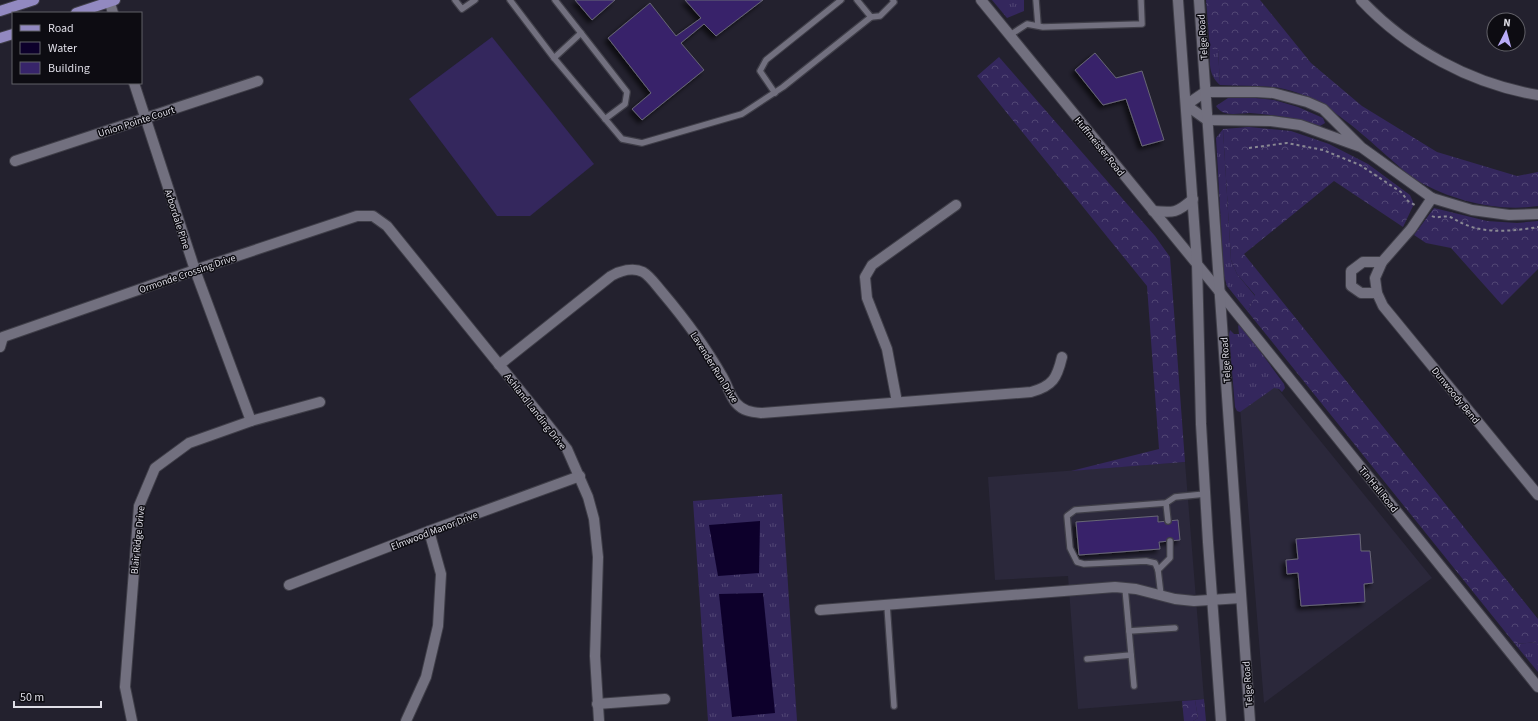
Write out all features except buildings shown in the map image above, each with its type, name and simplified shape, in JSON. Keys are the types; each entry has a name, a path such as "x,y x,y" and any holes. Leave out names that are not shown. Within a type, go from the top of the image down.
{"main road":[{"path":"0,11 34,0"},
{"path":"79,12 111,0"},
{"path":"0,38 12,34"}],"street":[{"path":"111,0 113,12"},
{"name":"Huffmeister Road","path":"981,0 1219,291"},
{"name":"Telge Road","path":"1178,0 1197,263 1201,424 1221,721"},
{"name":"Telge Road","path":"1199,0 1250,721"},
{"path":"1361,0 1401,37 1429,55 1460,71 1492,84 1538,95"},
{"name":"Union Pointe Court","path":"15,160 258,81"},
{"name":"Arbordale Pine","path":"134,84 195,270 251,421"},
{"path":"1360,147 1300,125 1264,121 1207,120 1186,105 1206,92 1273,93 1307,102 1323,109 1360,147 1432,198 1472,210 1509,215 1538,214"},
{"name":"Dunwoody Bend","path":"1432,198 1411,229 1382,262 1375,278 1377,293 1383,306 1538,495"},
{"path":"1153,211 1171,212 1181,210 1193,199"},
{"path":"897,402 887,349 866,298 865,277 872,265 956,205"},
{"name":"Ormonde Crossing Drive","path":"2,342 195,270 357,216 373,216"},
{"name":"Ashland Landing Drive","path":"373,216 387,226 567,450 580,476 594,519 598,557 595,656 599,721"},
{"path":"1377,293 1361,293 1350,286 1351,271 1363,262 1382,262"},
{"name":"Lavender Run Drive","path":"499,365 611,276 618,272 627,270 642,272 651,279 678,311 722,376 735,402 750,412 761,413 1032,392 1040,390 1052,383 1058,372 1062,357"},
{"name":"Tin Hall Road","path":"1219,291 1538,687"},
{"name":"Blair Ridge Drive","path":"132,721 125,687 139,506 156,468 189,443 251,421 320,402"},
{"name":"Elmwood Manor Drive","path":"289,586 429,531 580,476"},
{"path":"406,721 426,677 438,626 441,574 429,531"},
{"path":"820,610 1115,587 1136,589 1175,599 1194,601 1241,598"},
{"path":"597,704 665,699"}],"lane":[{"path":"455,0 462,9 475,0"},
{"path":"510,0 554,58 622,139 642,143 742,114 774,93 871,17 880,16 894,2 893,0"},
{"path":"555,0 627,92 625,104 605,119"},
{"path":"774,93 760,71 766,60 841,0"},
{"path":"857,0 871,17"},
{"path":"1036,0 1038,25"},
{"path":"1010,35 1027,24 1044,27 1142,24 1141,0"},
{"path":"554,58 581,33"},
{"path":"1161,595 1156,564 1146,561 1084,564 1077,562 1070,548 1068,516 1075,510 1166,503 1175,497 1205,494"},
{"path":"1166,503 1168,521"},
{"path":"1158,570 1170,558 1170,541"},
{"path":"1125,588 1134,686"},
{"path":"887,605 894,706"},
{"path":"1129,631 1175,628"},
{"path":"1087,659 1131,655"}],"path":[{"path":"1249,148 1287,143 1323,150 1360,165 1401,192 1408,201 1435,218 1449,216 1465,225 1486,230 1516,231 1538,227"}],"shaded area":[{"path":"1274,384 1432,578 1264,703 1240,407"},
{"path":"1185,462 1204,699 1078,709 1068,576 995,580 988,477"}],"green space":[{"path":"992,0 1024,0 1024,11 1007,18"},
{"path":"1206,0 1260,0 1311,63 1362,106 1437,152 1517,176 1538,172 1538,206 1492,206 1446,194 1414,179 1345,120 1323,105 1311,99 1298,93 1279,88 1220,85 1218,49 1210,49"},
{"path":"492,37 594,164 530,216 497,216 409,99"},
{"path":"1218,48 1220,85 1213,77 1210,64 1210,49"},
{"path":"999,57 1155,236 1170,257 1185,462 1071,471 1159,449 1147,286 977,76"},
{"path":"1246,97 1274,100 1298,107 1323,118 1325,123 1320,126 1277,116 1250,113 1228,114 1221,111 1216,106 1228,98"},
{"path":"1249,127 1291,131 1329,144 1368,164 1410,195 1414,204 1403,227 1334,181 1244,254 1538,619 1538,642 1515,644 1248,312 1255,295 1237,274 1231,260 1223,129"},
{"path":"1223,129 1231,260 1237,274 1255,296 1248,312 1227,286 1224,276 1216,138"},
{"path":"1434,208 1487,221 1517,223 1538,221 1538,269 1502,305 1451,248 1426,243 1414,235"},
{"path":"1238,325 1243,328 1284,384 1285,388 1282,392 1279,389 1274,388 1240,412 1237,411 1235,407 1229,334 1230,330 1234,334 1239,334"},
{"path":"782,494 797,721 708,721 693,501"},
{"path":"1538,642 1538,672 1515,644"},
{"path":"1204,699 1206,721 1193,721 1198,718 1195,700"},
{"path":"1195,700 1198,718 1193,721 1184,721 1182,701"}],"water":[{"path":"760,521 759,573 718,576 709,525"},
{"path":"763,593 775,713 732,717 719,594"}]}
